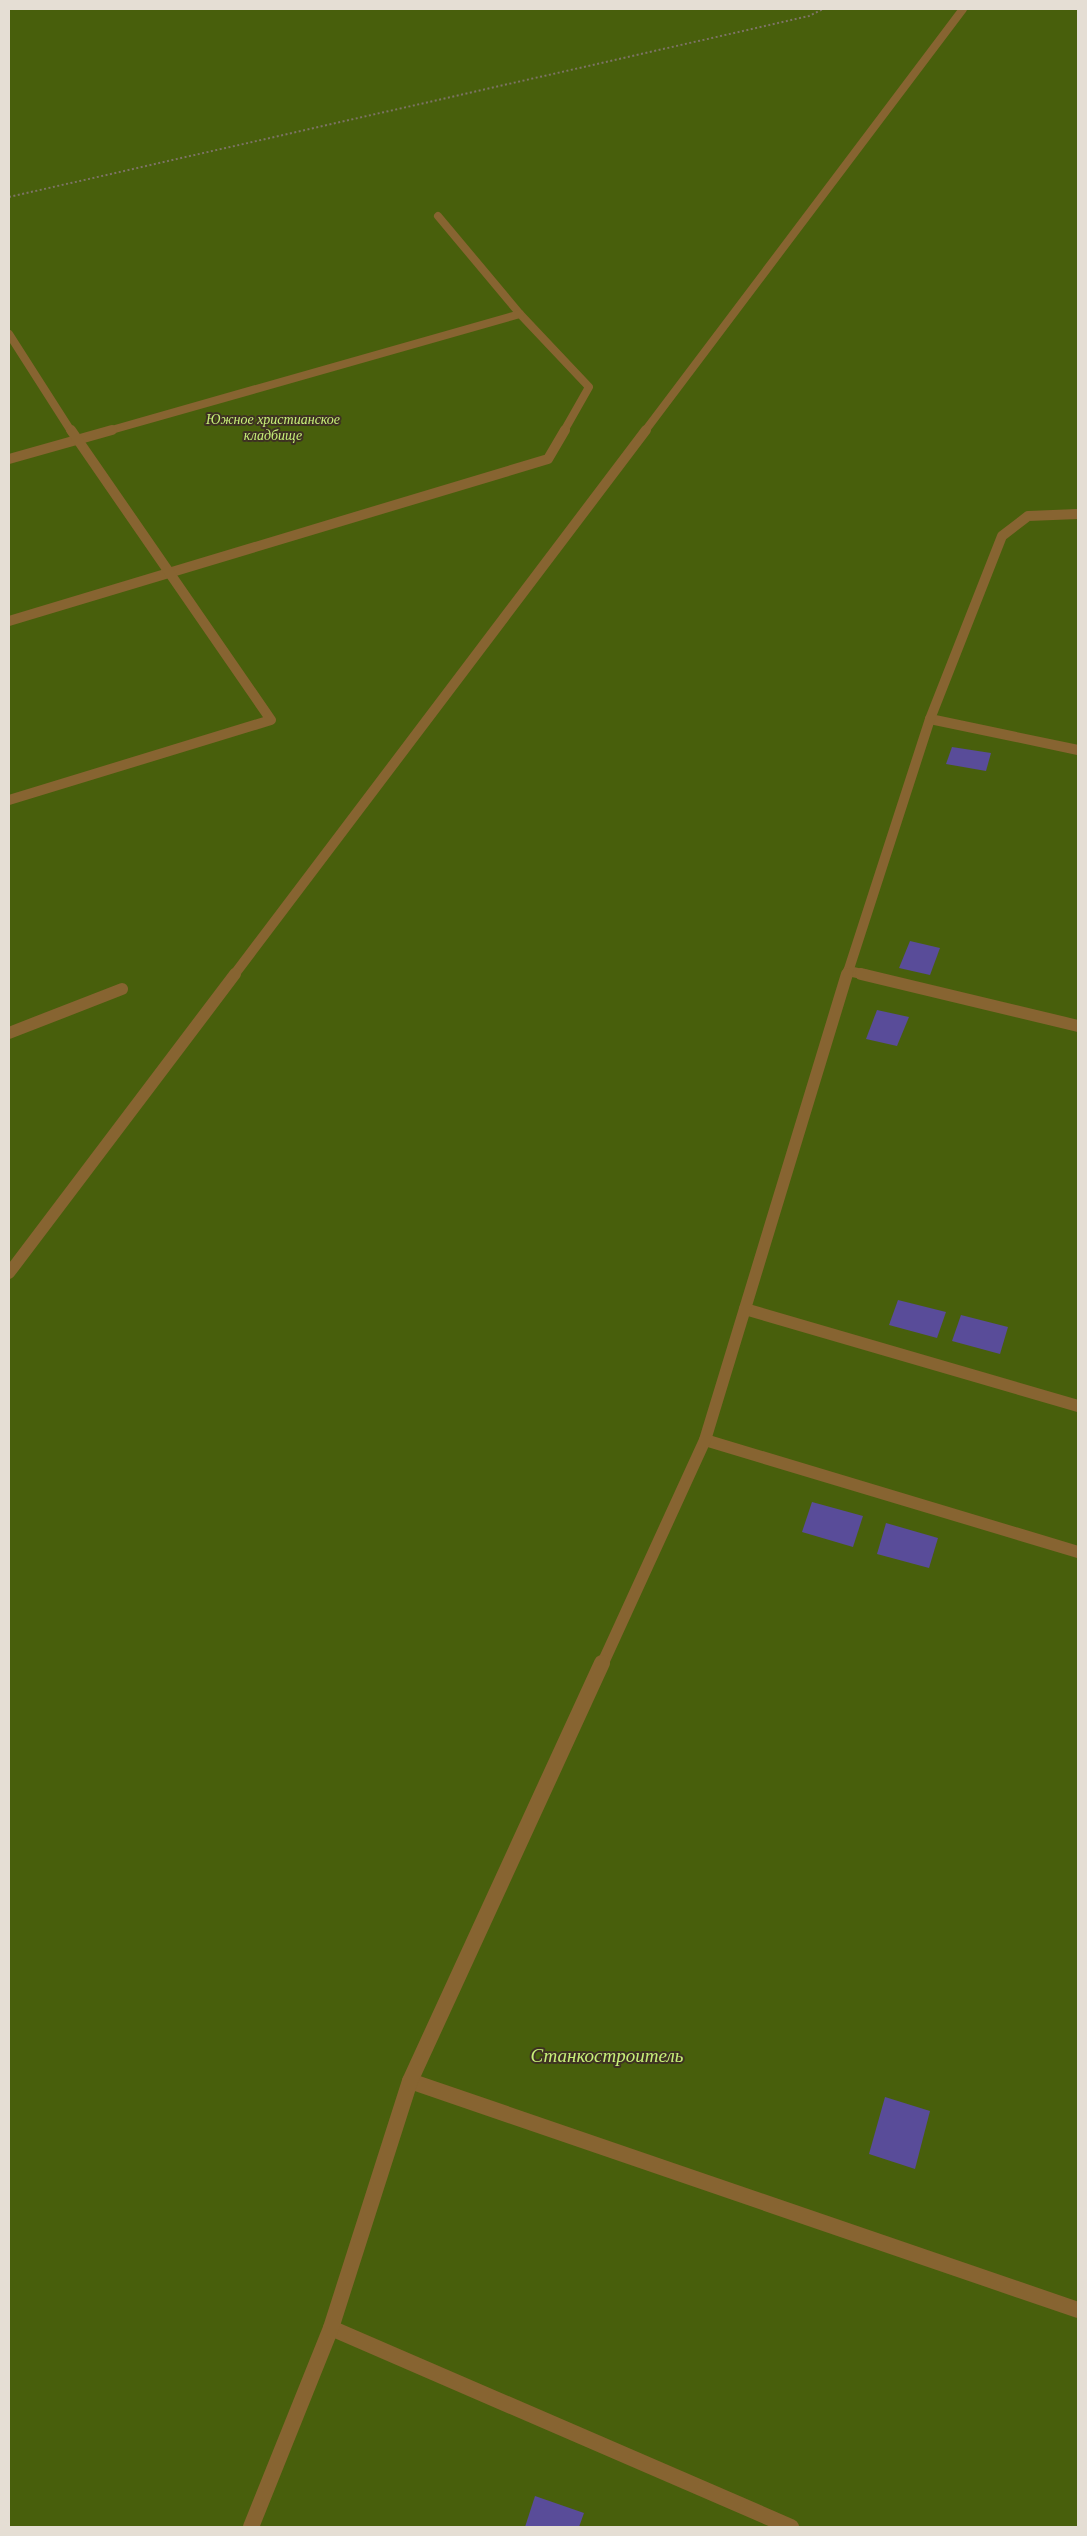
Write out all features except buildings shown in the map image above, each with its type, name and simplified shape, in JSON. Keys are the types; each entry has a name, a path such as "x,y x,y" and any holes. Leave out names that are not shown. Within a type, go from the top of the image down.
{"lane":[{"path":"9,1273 963,9"},
{"path":"9,621 548,460 589,387 520,314 438,216"},
{"path":"9,459 520,314"},
{"path":"9,334 78,440 271,720 9,800"},
{"path":"251,2527 330,2328 410,2081 705,1440 848,971 930,719 1002,536 1028,516 1078,514"},
{"path":"930,719 1078,750"},
{"path":"848,971 1078,1026"},
{"path":"9,1033 122,989"},
{"path":"745,1309 1078,1406"},
{"path":"705,1440 1078,1552"},
{"path":"410,2081 1078,2310"},
{"path":"330,2328 791,2527"}],"path":[{"path":"9,197 809,16 824,9"}],"green space":[{"path":"9,9 1078,9 1078,2527 9,2527"}],"park label":[{"name":"Южное христианское кладбище","path":"273,428"},
{"name":"Станкостроитель","path":"607,2055"}]}
